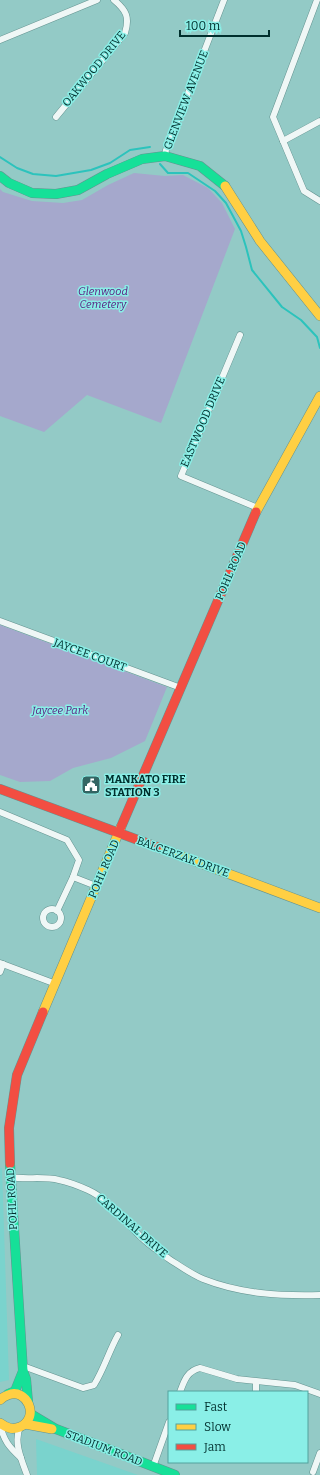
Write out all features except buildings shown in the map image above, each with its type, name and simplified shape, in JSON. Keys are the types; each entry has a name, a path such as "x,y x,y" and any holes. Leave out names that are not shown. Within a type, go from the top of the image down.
{"street":[{"path":"0,40 97,0"},
{"name":"OAKWOOD DRIVE","path":"56,117 125,33 128,24 124,8 114,0"},
{"name":"GLENVIEW AVENUE","path":"165,156 224,0"},
{"path":"317,0 273,117 304,191 320,201"},
{"path":"283,141 320,120"},
{"path":"0,176 9,183 32,193 56,194 78,190 107,174 142,159 165,156 200,166 227,187 260,240 320,316"},
{"name":"EASTWOOD DRIVE","path":"240,335 181,476 258,508"},
{"name":"POHL ROAD","path":"3,1397 15,1391 19,1384 23,1369 10,1177 9,1128 17,1075 96,886 258,508 320,396"},
{"name":"JAYCEE COURT","path":"0,621 181,688"},
{"name":"BALCERZAK DRIVE","path":"0,789 320,908"},
{"path":"0,812 67,840 79,860 73,877 57,911"},
{"path":"73,877 96,886"},
{"path":"0,972 1,963 56,984"},
{"name":"CARDINAL DRIVE","path":"10,1177 24,1179 58,1179 90,1191 107,1204 156,1250 188,1271 202,1278 247,1292 320,1295"},
{"path":"23,1369 83,1388 94,1385 102,1373 111,1347 118,1335"},
{"path":"180,1391 187,1375 194,1369 200,1368 231,1378 256,1382 295,1385 320,1394"},
{"name":"POHL ROAD","path":"23,1369 27,1377 26,1395 31,1408 31,1414"},
{"path":"256,1382 256,1391"},
{"path":"3,1397 19,1395 25,1398 28,1402"},
{"path":"27,1475 21,1458 18,1432 29,1420 31,1414"},
{"name":"STADIUM ROAD","path":"31,1414 51,1424 56,1429"},
{"path":"0,1424 3,1436 8,1446 21,1458"},
{"name":"STADIUM ROAD","path":"0,1424 14,1429 23,1426 56,1429 175,1475"},
{"path":"153,1467 168,1425"},
{"path":"313,1472 320,1453"}],"shaded area":[{"path":"0,1168 2,1168 9,1380 0,1382"},
{"path":"36,1439 138,1475 37,1475"}],"green space":[{"name":"Glenwood Cemetery","path":"134,173 165,176 183,175 208,188 222,203 235,229 161,423 87,395 44,432 0,416 0,189 3,192 32,201 63,203 82,200 108,185"},
{"name":"Jaycee Park","path":"0,625 167,687 145,741 111,758 73,768 50,781 20,782 0,775"}],"waterway":[{"path":"0,157 17,168 33,174 56,176 91,170 110,163 130,150 150,147"},
{"path":"160,164 168,173 188,173 215,191 226,203 241,231 252,270 282,307 301,320 317,337 320,348"}],"traffic: fast":[{"path":"0,176 9,183 32,193 56,194 78,190 107,174 142,159 165,156 200,166 225,186"},
{"path":"8,1394 15,1391 23,1371 10,1164"},
{"path":"23,1371 26,1379 28,1402"},
{"path":"31,1414 56,1429 175,1475"}],"traffic: slow":[{"path":"225,186 260,241 320,316"},
{"path":"256,512 320,396"},
{"path":"43,1012 121,827"},
{"path":"157,847 320,908"},
{"path":"0,1400 8,1395 20,1395 29,1404 30,1410 30,1417 20,1427 10,1428 0,1423"},
{"path":"25,1424 52,1429"}],"traffic: jam":[{"path":"121,827 256,512"},
{"path":"0,789 157,847"},
{"path":"10,1164 9,1128 17,1075 43,1012"}],"place":[{"name":"MANKATO FIRE STATION 3","path":"91,785"}]}
